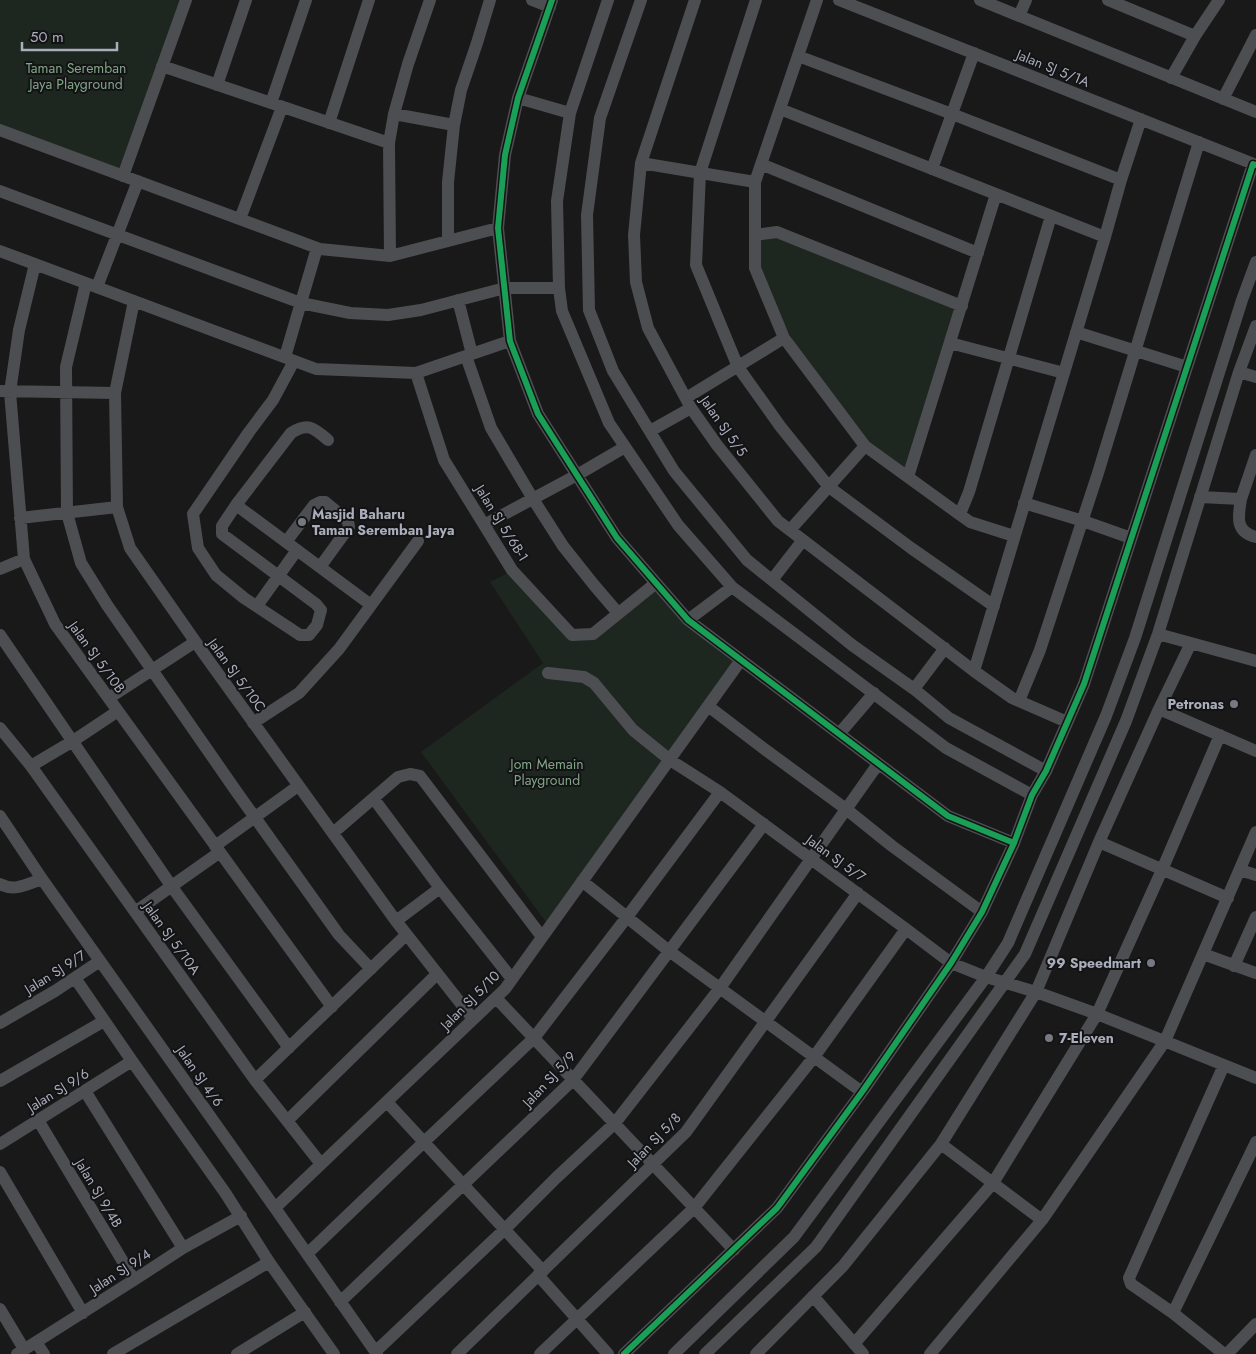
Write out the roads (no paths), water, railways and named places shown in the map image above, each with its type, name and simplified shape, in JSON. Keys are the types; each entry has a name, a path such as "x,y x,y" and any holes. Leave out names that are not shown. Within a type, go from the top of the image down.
{"street":[{"path":"124,176 186,0"},
{"path":"218,85 246,0"},
{"path":"240,219 276,105 306,0"},
{"path":"329,123 369,0"},
{"path":"390,256 389,143 394,114 408,64 430,0"},
{"path":"448,241 448,182 454,125 461,90 490,0"},
{"path":"532,0 551,4 518,98 505,155 498,228 510,341 538,414 617,538 688,620 948,816 1014,843"},
{"path":"608,0 570,113 557,201 558,288 562,311 609,423 678,525 732,588 946,748 1032,795"},
{"path":"641,0 600,118 587,215 589,310 613,371 674,471 747,560 852,646 914,689 949,718 1046,771"},
{"name":"Jalan SJ 5/5","path":"695,0 641,163 634,235 636,282 648,328 688,403 716,445 778,521 1012,698 1067,722"},
{"path":"756,0 700,173 696,265 738,367 780,426 829,487 911,548 994,606"},
{"path":"817,0 755,182 755,268 784,338 865,446 970,522 1014,536"},
{"name":"Jalan SJ 5/1A","path":"839,0 1238,158 1255,163"},
{"path":"980,0 1256,112"},
{"path":"1019,16 1026,0"},
{"path":"1108,0 1196,36"},
{"path":"1171,78 1219,0"},
{"path":"1223,99 1256,35"},
{"path":"932,169 974,54"},
{"path":"798,56 1121,180"},
{"path":"162,66 389,143"},
{"path":"518,98 570,113"},
{"path":"780,109 1105,237"},
{"path":"394,114 454,125"},
{"path":"974,671 1141,119"},
{"path":"0,130 317,248 390,256 498,228"},
{"path":"1019,701 1040,650 1082,521 1200,142"},
{"path":"641,163 755,182"},
{"path":"624,1354 777,1208 862,1092 950,963 982,912 1014,843 1032,795 1046,771 1084,684 1255,163"},
{"path":"761,164 978,253"},
{"path":"138,181 118,234 91,285 66,367 67,513 81,563 107,605 230,783 339,935 371,969"},
{"path":"0,191 301,303 350,313 388,315 421,310 505,288 558,288"},
{"path":"908,477 996,194"},
{"path":"960,514 969,492 1050,216"},
{"path":"755,235 777,232 962,306"},
{"path":"317,248 301,303 290,359 273,400 193,514 198,548 216,575 244,598 300,635 309,636 317,625 321,610 316,604 222,534 222,526 291,433 300,427 314,429 328,440"},
{"path":"0,252 316,369 416,373 510,341"},
{"path":"674,1354 794,1236 986,977 1008,943 1106,716 1135,638 1242,300 1256,262"},
{"name":"Jalan SJ 5/10B","path":"35,264 5,392 24,559 55,624 332,1007"},
{"path":"458,300 469,355 491,428 563,546 618,613"},
{"name":"Jalan SJ 5/10C","path":"134,301 115,394 117,507 130,548 195,642 406,935 473,1019"},
{"path":"705,1354 816,1247 1024,954 1126,721 1158,634 1239,372 1256,326"},
{"path":"1076,332 1187,367"},
{"path":"650,431 738,367 784,338"},
{"path":"950,343 1064,373"},
{"path":"1239,372 1256,377"},
{"name":"Jalan SJ 5/6B-1","path":"416,373 444,460 512,570 572,635 593,634 656,583"},
{"path":"5,392 115,394"},
{"path":"790,530 865,446"},
{"path":"484,525 625,447"},
{"path":"1256,455 1241,499 1239,512 1240,528 1245,533 1256,537"},
{"path":"1200,498 1241,499"},
{"path":"286,542 314,505 325,502 348,522 349,527 320,568"},
{"path":"1024,503 1131,538"},
{"path":"236,505 371,605"},
{"path":"20,518 117,507"},
{"path":"772,580 803,540"},
{"path":"253,723 299,693 339,650 418,541"},
{"path":"257,606 297,550"},
{"path":"0,569 24,559"},
{"path":"688,620 732,588"},
{"path":"1158,634 1256,661"},
{"path":"0,635 172,886 289,1048"},
{"path":"109,698 195,642"},
{"path":"756,1354 843,1266 941,1144 1036,992 1099,842 1190,643"},
{"path":"914,689 945,648"},
{"name":"Jalan SJ 5/10","path":"275,1208 505,989 741,660"},
{"name":"Jalan SJ 5/7","path":"548,674 584,677 594,683 633,730 670,760 720,792 906,928 950,963 1097,1014 1256,1078"},
{"path":"839,734 874,693"},
{"path":"708,706 982,912"},
{"path":"1159,709 1256,751"},
{"path":"31,766 118,711"},
{"name":"Jalan SJ 5/10A","path":"0,728 31,766 255,1080 321,1164"},
{"path":"854,1344 992,1183 1097,1014 1220,736"},
{"path":"376,1353 615,1123 720,988 878,764"},
{"path":"333,834 398,777 410,774 420,776 542,937"},
{"path":"135,912 172,886 255,817 298,786"},
{"path":"307,1254 534,1038 720,792"},
{"path":"374,799 440,888 512,979"},
{"name":"Jalan SJ 4/6","path":"0,816 42,879 376,1353"},
{"name":"Jalan SJ 5/9","path":"340,1302 573,1080 764,824"},
{"path":"930,1354 1042,1220 1165,1041 1256,832"},
{"path":"1099,842 1228,898"},
{"path":"1240,870 1256,875"},
{"path":"0,884 7,887 18,887 42,879"},
{"path":"582,881 669,951 862,1092"},
{"path":"396,921 440,888"},
{"name":"Jalan SJ 5/8","path":"457,1354 686,1132 858,893"},
{"path":"1234,966 1256,917"},
{"path":"540,1354 694,1208 814,1057 906,928"},
{"path":"255,1080 406,935"},
{"path":"1203,954 1256,973"},
{"name":"Jalan SJ 9/7","path":"0,1023 100,961"},
{"path":"287,1121 437,974"},
{"path":"75,978 241,1216 270,1262 334,1354"},
{"path":"496,998 734,1250"},
{"path":"0,1081 104,1021"},
{"name":"Jalan SJ 9/6","path":"0,1144 132,1061"},
{"path":"1224,1065 1129,1278 1131,1284 1173,1313 1226,1354 1256,1324"},
{"path":"85,1091 183,1248"},
{"path":"387,1102 505,1229 577,1319 608,1354"},
{"name":"Jalan SJ 9/4B","path":"38,1120 134,1280"},
{"path":"1173,1313 1256,1142"},
{"path":"941,1144 1042,1220"},
{"path":"0,1172 83,1313"},
{"name":"Jalan SJ 9/4","path":"21,1352 183,1248 241,1216"},
{"path":"113,1354 270,1262"},
{"path":"813,1296 863,1354"},
{"path":"0,1309 21,1352"},
{"path":"237,1354 305,1312"},
{"path":"36,1342 44,1354"}],"place":[{"name":"Masjid Baharu Taman Seremban Jaya","path":"302,522"},
{"name":"Petronas","path":"1234,704"},
{"name":"99 Speedmart","path":"1151,963"},
{"name":"7-Eleven","path":"1049,1038"}],"park label":[{"name":"Taman Seremban Jaya Playground","path":"76,76"},
{"name":"Jom Memain Playground","path":"547,772"}]}
